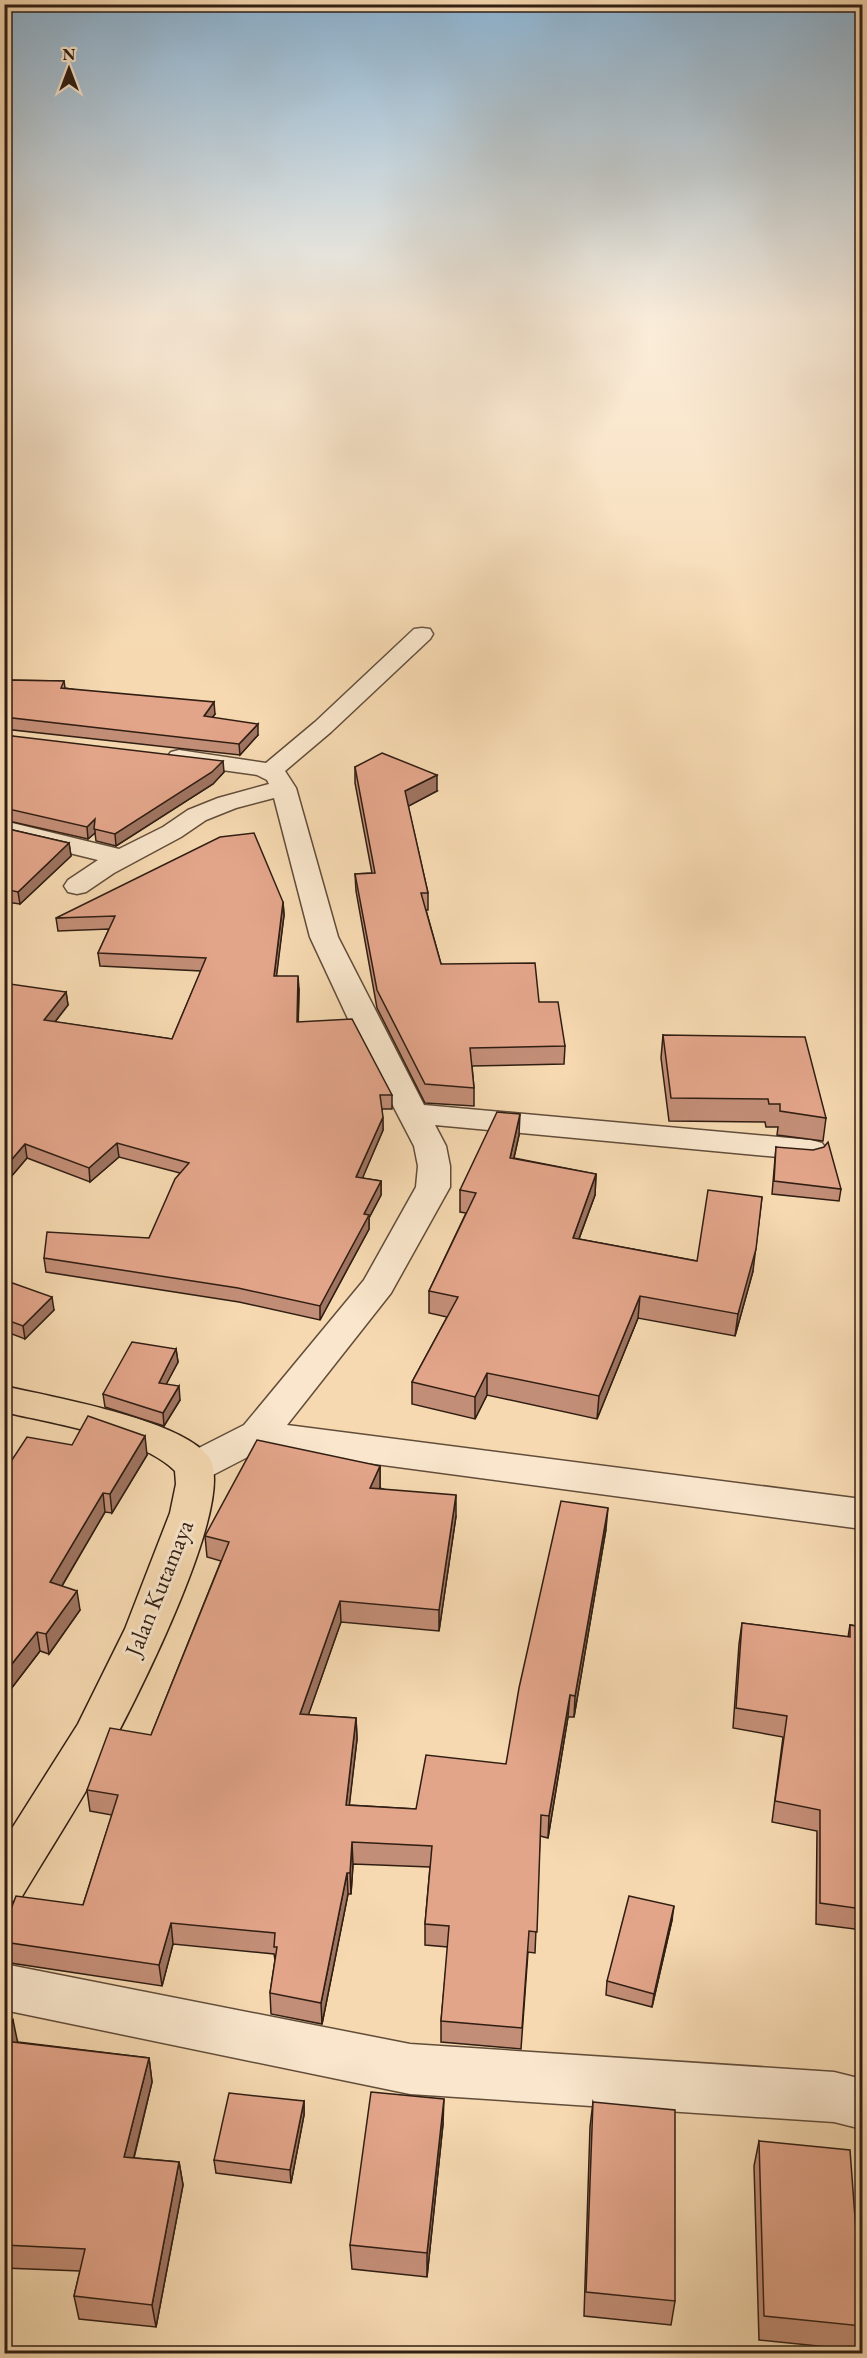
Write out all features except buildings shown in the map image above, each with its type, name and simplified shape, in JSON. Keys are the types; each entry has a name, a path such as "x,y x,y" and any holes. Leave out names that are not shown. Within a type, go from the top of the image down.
{"main road":[{"path":"4,1399 155,1439 183,1454 195,1467"},
{"name":"Jalan Kutamaya","path":"4,1883 105,1716 180,1551 196,1491 195,1467"}],"street":[{"path":"77,886 122,858 172,832 197,815 277,780 323,727 422,634"},
{"path":"150,753 222,762 277,780"},
{"path":"195,1467 258,1435 379,1285 433,1187 434,1166 430,1146 411,1113 324,937 277,780"},
{"path":"4,829 122,858"},
{"path":"411,1113 811,1150"},
{"path":"258,1435 862,1514"},
{"path":"4,1987 410,2069 834,2097 862,2104"}]}
